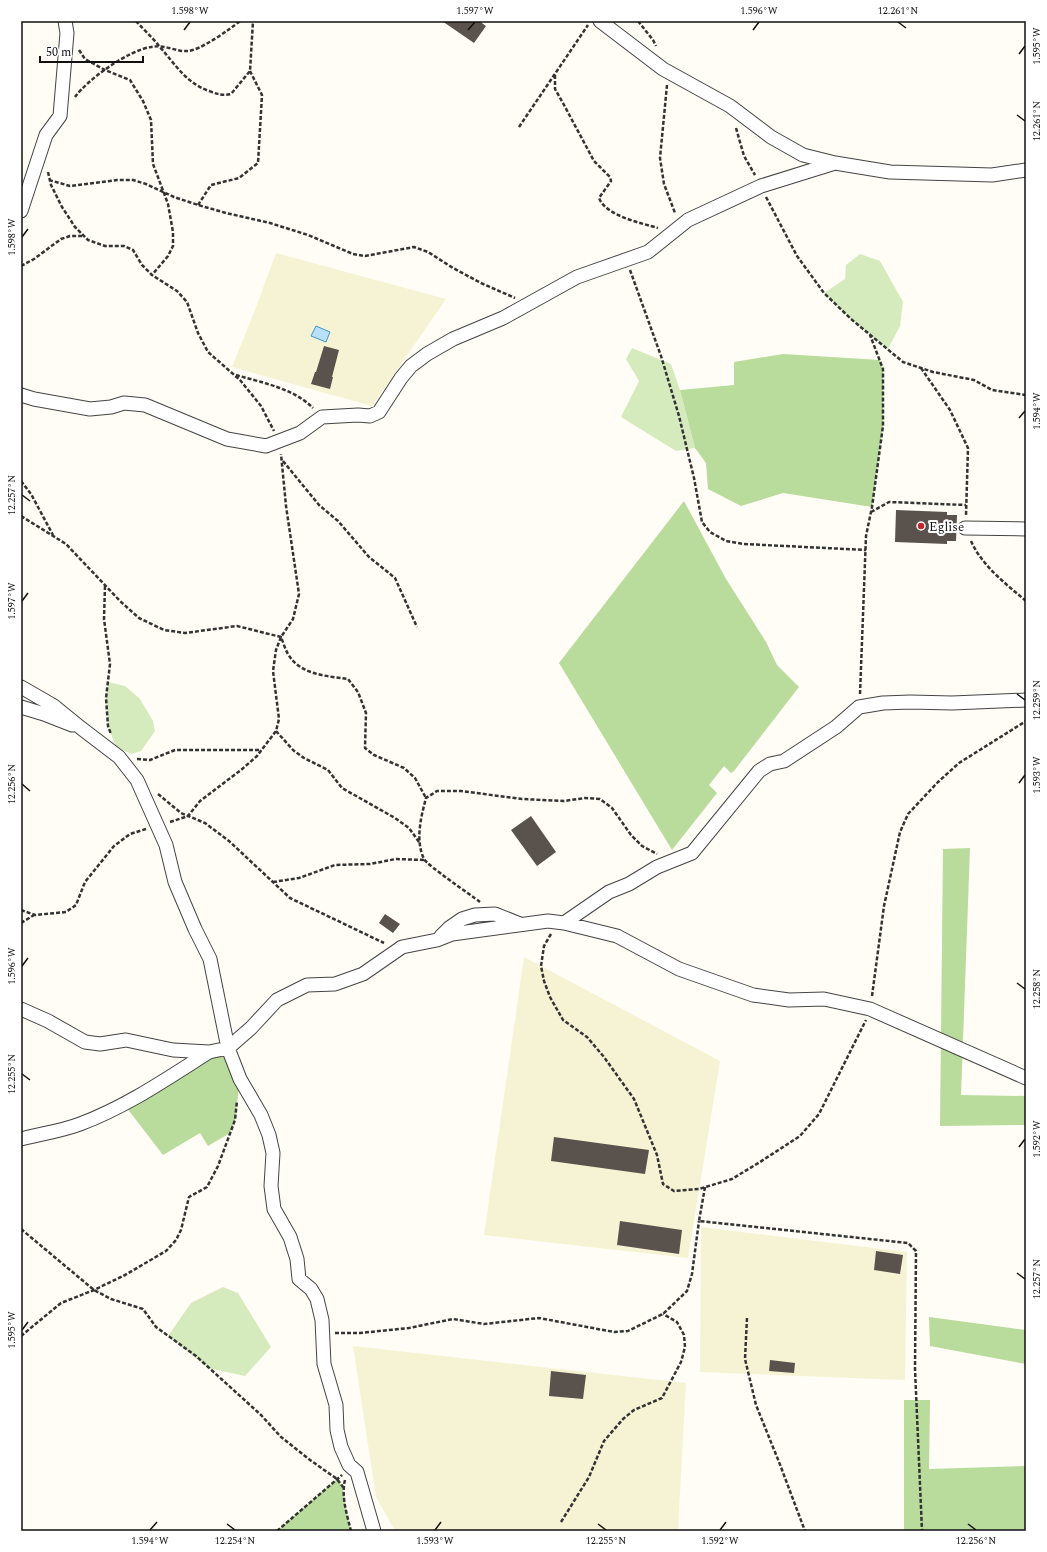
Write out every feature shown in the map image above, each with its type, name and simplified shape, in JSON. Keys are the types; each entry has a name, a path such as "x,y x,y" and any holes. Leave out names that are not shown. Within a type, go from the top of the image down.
{"street":[{"path":"600,21 626,42 667,71 730,106 771,137 803,155 835,163 890,172 992,175 1026,170"},
{"path":"21,211 46,135 60,116 66,27"},
{"path":"21,395 34,399 90,409 111,407 124,403 145,405 227,439 266,446 300,433 322,417 358,414 370,416 379,412 401,378 411,366 427,354 453,339 503,318 577,277 648,252 688,220 761,186 835,163"},
{"path":"965,528 1026,529"},
{"path":"21,687 54,706 119,757 137,780 166,845 175,882 195,929 210,958 228,1048 240,1079 261,1115 269,1135 273,1153 271,1186 274,1209 290,1237 297,1259 299,1278 311,1289 317,1299 322,1320 324,1364 336,1405 337,1430 341,1447 348,1468 357,1472 374,1531"},
{"path":"564,923 609,892 629,884 657,867 692,853 759,771 770,764 784,761 836,727 859,707 883,703 952,703 1026,700"},
{"path":"21,708 44,714 81,728"},
{"path":"437,940 462,918 475,915 495,914 520,924"},
{"path":"21,1009 48,1020 85,1042 100,1044 126,1040 174,1050 209,1052 228,1048 251,1028 277,1000 307,985 335,984 363,974 402,947 437,940 452,934 548,921 564,923 617,936 679,969 753,995 789,1000 824,999 870,1009 1026,1078"},
{"path":"21,1139 79,1124 106,1113 209,1052"}],"path":[{"path":"136,21 160,46 177,69 195,86 221,96 231,94 250,71"},
{"path":"60,116 76,94 105,70 129,54 151,46 160,46 187,51 199,48 240,21"},
{"path":"198,205 211,185 239,178 258,163 262,95 250,71 253,21"},
{"path":"519,127 590,21"},
{"path":"638,21 659,52"},
{"path":"66,27 85,58 105,70 130,80 144,100 151,120 153,164 168,204 173,232 172,246 168,256 152,275"},
{"path":"555,75 555,89 594,161 610,177 611,181 600,198 602,204 622,216 636,222 677,229 664,184 660,158 667,71"},
{"path":"736,127 744,156 802,262 824,293 851,319 903,362 933,372 974,380 992,390 1026,395"},
{"path":"21,923 35,915 66,912 76,905 85,882 114,846 130,834 188,816 200,801 241,770 261,750 276,731 279,720 273,671 276,650 281,636 293,620 299,594 286,506 279,441 261,406 240,380 208,352 198,333 187,302 176,291 152,275 142,265 133,250 124,246 104,246 88,240 76,227 62,207 50,180 41,150"},
{"path":"31,182 50,180 70,186 117,180 133,180 198,205 270,223 308,235 353,254 365,256 414,247 428,252 481,283 528,303"},
{"path":"21,266 34,259 61,239 70,236 84,236"},
{"path":"627,260 661,356 679,416 694,478 702,522 710,532 726,541 744,544 866,550"},
{"path":"859,707 866,536 871,512 883,426 883,369 870,334"},
{"path":"920,367 950,410 968,448 965,528 975,550 994,574 1026,601"},
{"path":"234,374 290,392 307,402 322,417"},
{"path":"282,461 319,505 338,521 369,557 395,578 417,627"},
{"path":"21,481 31,494 53,536"},
{"path":"871,512 889,502 966,505"},
{"path":"21,516 66,544 98,576 105,586 139,618 164,630 185,633 237,626 281,636"},
{"path":"105,586 104,619 110,664 106,698 108,726 119,757 150,760 175,750 261,750"},
{"path":"281,636 289,655 302,668 317,674 348,679 358,692 366,712 366,748 374,755 404,768 415,778 426,798"},
{"path":"276,731 293,750 304,758 328,770 342,788 395,818 409,828 419,842 424,860"},
{"path":"419,842 421,818 426,798 436,791 461,791 522,799 564,801 585,798 600,798 612,808 631,835 642,846 672,861"},
{"path":"156,793 181,813 206,823 229,841 290,898 325,913 380,942 402,947"},
{"path":"273,882 299,878 335,865 370,864 396,859 424,860 495,914"},
{"path":"21,910 35,915"},
{"path":"21,1336 61,1303 94,1290 125,1275 166,1251 176,1240 181,1230 189,1197 207,1187 218,1166 235,1120 240,1079"},
{"path":"322,1333 360,1333 409,1328 453,1319 484,1324 539,1318 614,1332 628,1331 663,1314 687,1291 692,1274 705,1188"},
{"path":"699,1221 908,1243 916,1251 916,1369 922,1531"},
{"path":"21,1229 94,1290 111,1300 143,1309 156,1326 196,1356 261,1415 281,1437 337,1479 343,1487"},
{"path":"561,1522 589,1477 604,1441 622,1419 634,1410 662,1398 678,1369 685,1347 684,1335 677,1322 663,1314"},
{"path":"747,1318 745,1359 756,1405 805,1531"},
{"path":"277,1531 348,1468"},
{"path":"348,1468 343,1487 351,1531"}],"shaded area":[{"path":"276,253 446,299 372,406 232,367"},
{"path":"524,957 720,1061 688,1258 484,1235"},
{"path":"701,1227 907,1252 905,1380 700,1372"},
{"path":"353,1346 686,1383 678,1531 395,1531 376,1497"}],"green space":[{"path":"860,254 880,261 903,302 900,326 888,349 851,319 824,293 845,279 846,265"},
{"path":"632,348 671,364 680,390 695,448 676,451 621,417 639,381 626,359"},
{"path":"783,354 880,360 883,369 883,426 872,507 783,493 741,506 708,489 706,463 695,448 680,390 734,385 734,362"},
{"path":"684,501 726,579 766,642 777,665 799,687 734,771 731,773 724,766 709,785 717,793 672,850 559,663"},
{"path":"108,682 125,686 140,699 153,721 155,731 141,751 131,754 116,747 108,726 106,698"},
{"path":"970,848 961,1095 1026,1096 1026,1125 940,1126 943,849"},
{"path":"227,1048 240,1079 235,1120 230,1133 208,1146 200,1133 163,1155 123,1103"},
{"path":"223,1287 238,1293 271,1347 245,1376 208,1368 168,1336 191,1303"},
{"path":"929,1317 1026,1330 1026,1364 930,1346"},
{"path":"904,1400 930,1400 929,1469 1026,1466 1026,1531 904,1531"},
{"path":"337,1479 343,1487 351,1531 277,1531"}],"water":[{"path":"316,326 330,332 326,342 311,336"}],"building":[{"path":"442,21 479,21 486,26 474,43"},
{"path":"324,346 339,350 330,389 311,384"},
{"path":"896,510 947,512 947,515 957,515 956,541 947,541 947,544 895,542"},
{"path":"531,816 556,852 537,866 511,830"},
{"path":"385,914 400,924 393,933 379,923"},
{"path":"554,1137 649,1150 645,1174 551,1161"},
{"path":"620,1221 682,1230 679,1254 617,1245"},
{"path":"876,1251 903,1255 900,1274 874,1270"},
{"path":"770,1360 795,1363 794,1373 769,1371"},
{"path":"551,1371 586,1375 583,1399 549,1396"}],"place":[{"name":"Eglise","path":"921,526"}]}
